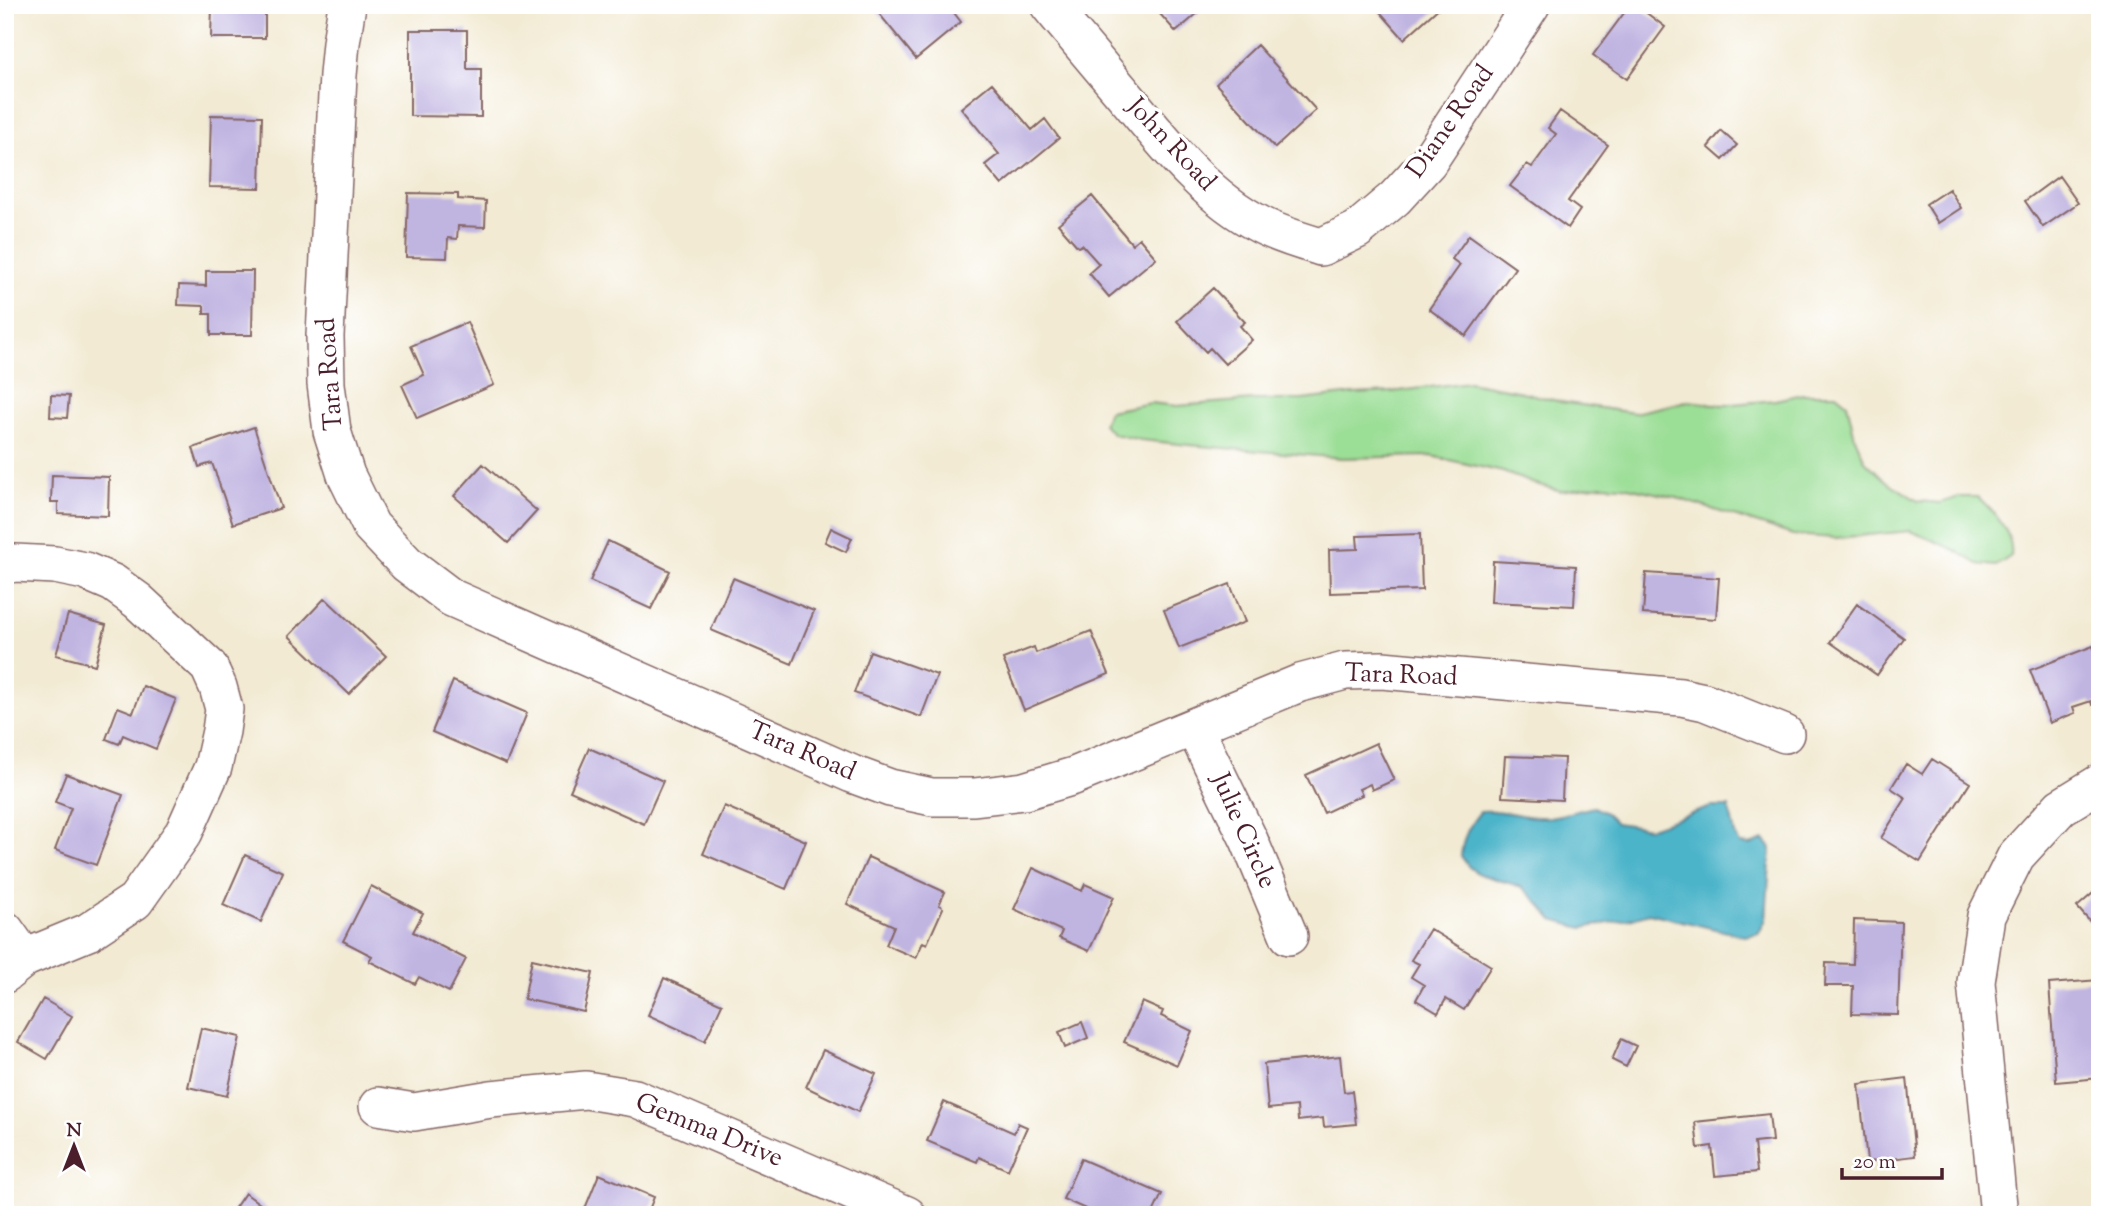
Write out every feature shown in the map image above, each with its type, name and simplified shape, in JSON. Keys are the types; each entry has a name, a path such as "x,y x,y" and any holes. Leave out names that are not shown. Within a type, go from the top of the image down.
{"street":[{"name":"Tara Road","path":"347,5 338,75 325,336 326,384 332,430 346,475 371,526 407,564 452,598 852,774 890,788 932,797 974,797 1024,791 1074,776 1300,682 1345,671 1382,670 1681,698 1705,702 1785,734"},
{"name":"John Road","path":"1049,5 1167,146 1210,190 1261,225 1290,238 1321,247"},
{"name":"Diane Road","path":"1321,247 1357,230 1395,198 1428,162 1531,5"},
{"path":"5,565 55,565 85,571 113,583 138,601 209,667 224,709 213,767 184,832 135,901 89,932 12,954"},
{"name":"Julie Circle","path":"1194,727 1249,840 1289,936"},
{"path":"1999,1215 1976,982 1986,916 2016,856 2061,807 2100,783"},
{"name":"Gemma Drive","path":"378,1106 414,1112 491,1099 586,1090 635,1098 907,1215"}],"green space":[{"path":"1469,382 1561,402 1634,413 1688,401 1723,405 1775,400 1803,394 1836,394 1847,403 1855,438 1865,461 1885,480 1918,501 1940,503 1959,497 1978,497 2006,531 2011,556 1996,566 1978,564 1953,549 1911,531 1835,538 1793,535 1674,497 1623,486 1601,485 1561,491 1503,472 1431,456 1342,458 1189,445 1114,434 1103,424 1109,411 1151,403 1177,406 1253,400 1302,400"}],"water":[{"path":"1594,807 1606,813 1616,823 1650,828 1711,807 1729,807 1735,835 1740,844 1750,845 1764,840 1771,848 1766,919 1759,933 1744,936 1649,913 1583,928 1567,924 1553,920 1522,887 1479,874 1469,867 1461,856 1467,832 1481,811 1549,817"}],"building":[{"path":"212,5 265,5 265,38 211,38"},
{"path":"872,5 927,5 932,12 940,5 948,5 961,22 916,59"},
{"path":"1152,5 1207,5 1176,32"},
{"path":"1374,5 1442,5 1404,39"},
{"path":"1630,5 1636,5 1665,27 1627,79 1593,55"},
{"path":"410,30 467,30 467,69 481,69 481,117 410,116"},
{"path":"1257,45 1316,110 1275,148 1216,84"},
{"path":"992,83 1032,130 1045,119 1059,138 1002,185 985,165 999,154 961,108"},
{"path":"1560,111 1608,145 1568,201 1580,210 1568,228 1510,186 1527,164 1532,167 1556,134 1548,128"},
{"path":"211,115 262,116 260,188 209,187"},
{"path":"1721,131 1737,145 1723,160 1708,147"},
{"path":"2059,176 2078,203 2043,227 2025,201"},
{"path":"1949,189 1961,208 1938,223 1926,204"},
{"path":"408,193 458,194 458,199 486,201 485,227 458,226 457,239 448,238 447,258 406,257"},
{"path":"1092,196 1132,244 1139,238 1156,258 1109,297 1089,273 1099,264 1082,245 1078,247 1058,224"},
{"path":"1469,235 1515,268 1466,336 1429,309 1460,265 1452,259"},
{"path":"206,271 253,271 252,335 211,335 211,314 204,314 204,306 178,305 179,285 206,286"},
{"path":"1213,288 1245,322 1240,326 1252,340 1225,364 1210,348 1206,352 1177,321"},
{"path":"467,322 494,385 417,418 402,385 424,375 411,346"},
{"path":"51,395 69,396 67,418 50,417"},
{"path":"254,427 281,508 233,524 212,463 199,467 193,448"},
{"path":"483,464 537,511 508,543 454,496"},
{"path":"52,475 109,477 108,516 58,514 58,502 51,502"},
{"path":"831,528 852,538 846,552 825,542"},
{"path":"1420,534 1422,590 1330,593 1329,550 1358,549 1357,536"},
{"path":"608,541 670,571 651,609 590,581"},
{"path":"1493,561 1576,566 1574,606 1491,602"},
{"path":"1646,573 1719,578 1716,619 1643,614"},
{"path":"733,578 814,611 792,664 711,630"},
{"path":"1230,584 1245,622 1179,648 1164,610"},
{"path":"325,598 386,656 349,694 289,636"},
{"path":"1857,604 1904,638 1877,675 1830,642"},
{"path":"68,614 106,625 95,665 56,655"},
{"path":"1091,631 1109,674 1024,710 1003,659 1034,647 1036,653"},
{"path":"2093,646 2100,663 2100,702 2092,705 2091,701 2073,707 2075,713 2050,723 2030,670"},
{"path":"870,651 937,675 921,717 854,693"},
{"path":"453,681 527,713 506,764 432,732"},
{"path":"143,686 176,699 156,749 123,735 119,744 106,739 118,707 133,713"},
{"path":"1376,743 1394,780 1372,790 1370,784 1359,789 1362,795 1324,813 1306,775"},
{"path":"589,748 663,781 644,824 570,791"},
{"path":"1505,756 1564,758 1562,800 1502,797"},
{"path":"1932,759 1970,783 1920,862 1881,838 1906,798 1891,788 1906,764 1922,774"},
{"path":"66,774 123,795 96,865 55,850 71,808 55,802"},
{"path":"724,806 806,841 786,889 703,854"},
{"path":"245,855 283,872 261,922 223,905"},
{"path":"868,857 945,892 939,905 943,908 927,944 923,942 916,958 886,945 894,926 847,904"},
{"path":"1033,868 1082,891 1085,884 1114,897 1089,951 1059,938 1062,931 1014,909"},
{"path":"371,886 423,913 413,932 466,959 449,992 419,977 415,984 369,961 372,956 343,941"},
{"path":"2100,887 2100,933 2077,907"},
{"path":"1854,920 1901,922 1898,1015 1852,1014 1853,986 1825,986 1826,963 1853,964"},
{"path":"1430,929 1491,966 1464,1010 1446,999 1438,1013 1416,1000 1424,985 1411,977 1419,964 1411,960"},
{"path":"532,959 593,973 584,1012 524,999"},
{"path":"664,978 722,1004 705,1041 648,1015"},
{"path":"2099,980 2100,1078 2056,1082 2049,984"},
{"path":"43,999 72,1016 47,1059 18,1042"},
{"path":"1142,1002 1163,1011 1161,1016 1192,1031 1177,1065 1124,1042"},
{"path":"1082,1022 1088,1038 1065,1048 1059,1032"},
{"path":"201,1028 240,1037 227,1096 188,1087"},
{"path":"1621,1039 1636,1046 1626,1067 1612,1060"},
{"path":"823,1050 876,1074 858,1112 806,1087"},
{"path":"1340,1056 1344,1092 1352,1091 1356,1124 1324,1127 1323,1118 1298,1121 1297,1106 1268,1109 1264,1064"},
{"path":"1907,1078 1915,1156 1867,1162 1859,1084"},
{"path":"944,1102 1014,1133 1018,1123 1027,1127 1008,1170 979,1157 977,1162 927,1141"},
{"path":"1769,1114 1772,1141 1754,1143 1757,1172 1715,1176 1712,1146 1698,1148 1695,1122"},
{"path":"1081,1159 1162,1194 1152,1215 1099,1215 1063,1199"},
{"path":"599,1174 654,1197 647,1215 593,1215 584,1211"},
{"path":"245,1193 275,1215 230,1215"}]}
